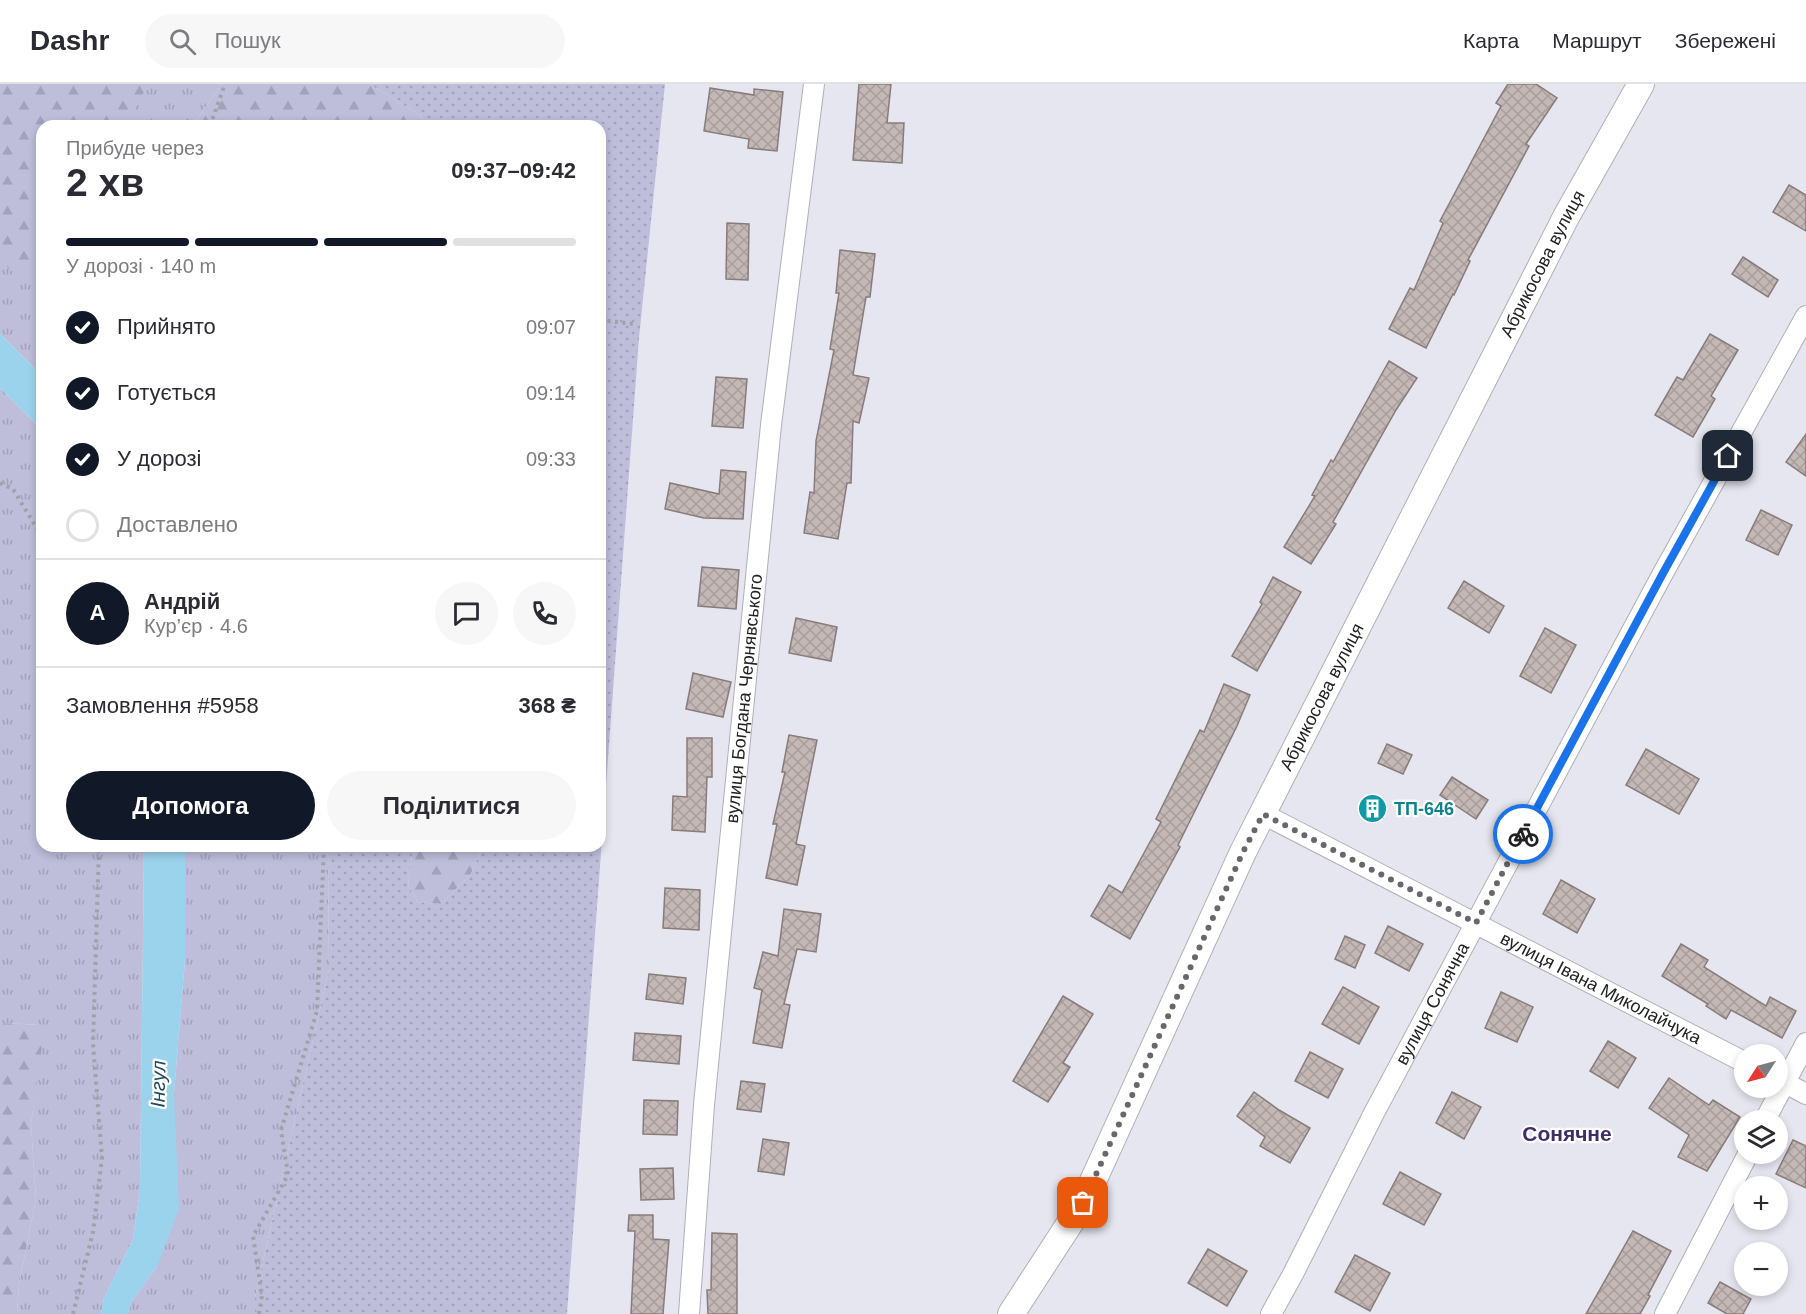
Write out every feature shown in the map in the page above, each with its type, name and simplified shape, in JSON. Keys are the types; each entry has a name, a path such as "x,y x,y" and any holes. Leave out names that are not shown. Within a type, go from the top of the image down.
{"street":[{"name":"вулиця Богдана Чернявського","path":"689,1314 705,1093 771,425 814,84"},
{"name":"Абрикосова вулиця","path":"1011,1314 1083,1203 1243,852 1566,217 1641,84"},
{"name":"вулиця Сонячна","path":"1271,1314 1374,1113 1662,575 1806,316"},
{"name":"вулиця Івана Миколайчука","path":"1263,814 1734,1057"},
{"path":"1788,1070 1806,1042"},
{"path":"1788,1085 1806,1094"},
{"path":"1665,1314 1743,1164"}],"path":[{"path":"212,120 225,84"},
{"path":"606,321 636,324"},
{"path":"0,483 13,489 36,527"},
{"path":"73,1314 93,1232 102,1158 93,1044 99,852"},
{"path":"259,1314 262,1296 253,1236 288,1175 281,1131 317,1011 324,852"}],"green space":[{"path":"0,84 222,84 196,120 36,120 36,370 0,334"},
{"path":"0,84 148,84 129,120 36,120 36,272 30,277 11,271 0,258"},
{"path":"222,84 369,84 420,115 423,120 196,120"},
{"path":"369,84 665,84 639,338 606,785 606,120 423,120 420,115"},
{"path":"0,388 36,424 36,852 144,852 140,1190 133,1239 104,1298 101,1314 17,1314 19,1284 36,1199 31,1124 44,1025 0,1023"},
{"path":"185,852 328,852 329,969 255,1297 255,1314 128,1314 131,1302 157,1267 185,960"},
{"path":"328,852 412,852 408,886 418,902 441,904 471,874 480,852 601,852 567,1314 255,1314 255,1297 329,969"},
{"path":"412,852 480,852 471,874 441,904 418,902 408,886"},
{"path":"0,1023 45,1025 31,1124 36,1199 19,1284 17,1314 0,1314"}],"water":[{"path":"0,334 36,370 36,424 0,388"},
{"name":"Інгул","path":"144,852 185,852 185,960 174,1093 179,1209 157,1267 131,1302 128,1314 101,1314 104,1298 133,1239 140,1190"}],"building":[{"path":"859,84 891,84 887,123 904,123 902,163 853,160"},
{"path":"1508,84 1536,84 1557,98 1526,144 1529,146 1468,260 1470,261 1454,295 1426,348 1389,329 1410,288 1414,290 1443,223 1440,221 1501,106 1496,103"},
{"path":"710,88 754,95 754,89 783,92 777,151 748,148 749,139 704,131"},
{"path":"1789,185 1806,195 1806,231 1773,212"},
{"path":"727,223 749,224 748,280 726,279"},
{"path":"840,250 875,254 870,297 866,297 853,375 869,378 859,423 853,421 851,483 847,483 838,539 804,533 810,492 814,493 816,441 834,350 830,349 839,293 836,293"},
{"path":"1743,257 1778,280 1768,297 1732,274"},
{"path":"1710,334 1738,350 1711,396 1715,399 1693,437 1655,415 1677,377 1683,380"},
{"path":"1389,361 1417,378 1396,410 1333,522 1336,524 1311,564 1284,547 1315,496 1312,495 1331,460 1333,462"},
{"path":"716,377 747,379 743,428 712,426"},
{"path":"1806,434 1806,476 1786,462"},
{"path":"721,470 746,472 743,519 704,518 665,509 670,483 719,494"},
{"path":"1761,510 1792,525 1778,555 1746,540"},
{"path":"702,567 739,570 736,609 698,606"},
{"path":"1273,577 1301,592 1257,671 1232,656 1262,604 1260,602"},
{"path":"1464,581 1504,606 1489,633 1448,608"},
{"path":"796,618 837,627 831,661 789,653"},
{"path":"1545,628 1576,645 1551,693 1520,676"},
{"path":"693,673 731,682 723,717 686,709"},
{"path":"1224,684 1250,695 1178,845 1180,847 1130,939 1091,916 1109,885 1122,893 1161,822 1156,819 1200,730 1204,732"},
{"path":"789,735 817,740 796,844 805,846 797,885 766,878 777,824 773,824 785,772 782,772"},
{"path":"687,738 712,738 712,777 707,777 705,832 672,830 673,796 687,797"},
{"path":"1387,744 1412,755 1403,774 1378,763"},
{"path":"1646,749 1699,779 1679,814 1626,785"},
{"path":"1452,777 1488,800 1476,819 1440,795"},
{"path":"1561,880 1595,899 1577,933 1543,914"},
{"path":"665,888 700,890 699,930 663,928"},
{"path":"784,909 821,914 816,952 797,949 784,1004 790,1005 782,1048 753,1043 762,990 754,988 763,952 778,956"},
{"path":"1388,926 1423,944 1409,971 1375,953"},
{"path":"1345,936 1365,945 1355,968 1335,959"},
{"path":"1681,944 1708,960 1704,967 1766,1006 1770,997 1796,1011 1782,1038 1731,1010 1726,1019 1706,1006 1708,1004 1662,976"},
{"path":"649,974 686,978 683,1004 646,999"},
{"path":"1343,987 1379,1007 1359,1044 1322,1024"},
{"path":"1501,992 1533,1007 1517,1042 1485,1028"},
{"path":"1063,996 1093,1014 1063,1063 1070,1067 1048,1102 1013,1081"},
{"path":"635,1033 681,1036 679,1064 633,1060"},
{"path":"1608,1041 1636,1058 1618,1088 1590,1071"},
{"path":"1310,1052 1343,1069 1328,1098 1295,1081"},
{"path":"1669,1078 1709,1105 1713,1100 1734,1113 1734,1127 1707,1171 1678,1157 1689,1135 1649,1108"},
{"path":"741,1081 765,1084 761,1112 737,1109"},
{"path":"1254,1092 1310,1128 1290,1163 1260,1146 1265,1137 1237,1116"},
{"path":"1452,1092 1481,1107 1464,1139 1436,1123"},
{"path":"644,1100 678,1101 677,1135 643,1134"},
{"path":"763,1139 789,1143 784,1175 758,1171"},
{"path":"1793,1140 1806,1146 1806,1188 1788,1180 1788,1176 1776,1174 1781,1164 1788,1164 1788,1150"},
{"path":"673,1168 674,1199 641,1200 640,1169"},
{"path":"1400,1172 1441,1194 1424,1225 1383,1204"},
{"path":"629,1215 653,1215 653,1239 669,1240 663,1314 631,1314 635,1231 628,1231"},
{"path":"1633,1231 1671,1251 1640,1314 1586,1314"},
{"path":"712,1233 737,1234 737,1314 708,1314 707,1290 711,1290"},
{"path":"1208,1249 1247,1271 1227,1306 1188,1283"},
{"path":"1355,1255 1390,1273 1370,1311 1335,1292"},
{"path":"1720,1282 1734,1290 1734,1296 1746,1296 1751,1299 1743,1314 1727,1314 1708,1303"}],"way so far":[{"path":"1083,1203 1243,852 1263,814 1476,923 1523,834"}],"place":[{"name":"ТП-646","path":"1373,809"}],"district":[{"name":"Сонячне","path":"1567,1134"}],"route":[{"path":"1523,834 1728,456"}]}
